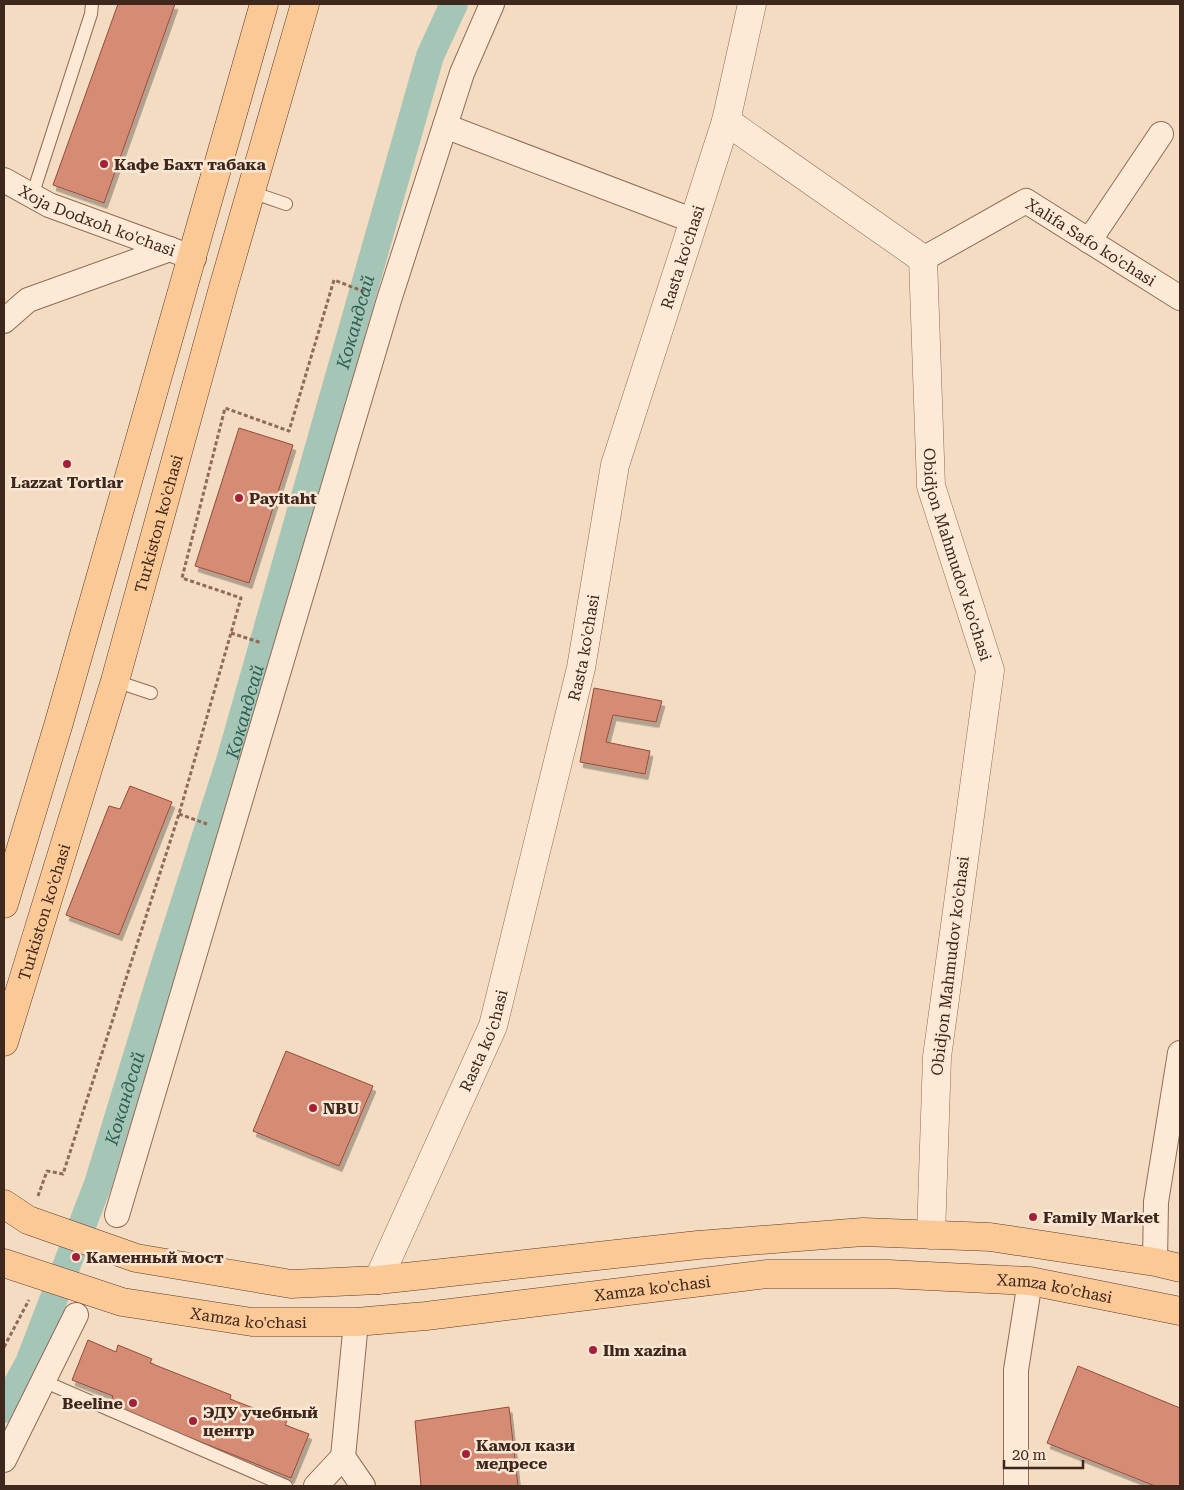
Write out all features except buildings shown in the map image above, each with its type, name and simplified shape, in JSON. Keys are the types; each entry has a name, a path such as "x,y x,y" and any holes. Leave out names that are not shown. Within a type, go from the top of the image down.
{"main road":[{"path":"4,904 58,726 182,253 264,4"},
{"name":"Turkiston ko'chasi","path":"4,1042 115,680 222,288 305,4"},
{"path":"4,1204 32,1208 136,1258 291,1284 378,1280 708,1244 863,1232 990,1237 1168,1265"},
{"name":"Xamza ko'chasi","path":"8,1264 122,1302 252,1322 356,1322 426,1316 767,1274 888,1274 1030,1281 1180,1311"}],"street":[{"path":"117,1215 389,300 462,73 492,4"},
{"name":"Rasta ko'chasi","path":"378,1280 493,1026 582,668 615,465 726,122 752,4"},
{"path":"726,122 923,258"},
{"path":"445,126 694,221"},
{"path":"1090,241 1161,134"},
{"name":"Xoja Dodxoh ko'chasi","path":"4,180 48,205 182,253"},
{"name":"Xalifa Safo ko'chasi","path":"923,258 1026,201 1180,298"},
{"path":"4,321 28,300 182,253"},
{"name":"Obidjon Mahmudov ko'chasi","path":"923,258 931,486 990,670 937,1057 931,1235"},
{"path":"1168,1265 1156,1202 1180,1053"},
{"path":"1016,1486 1016,1370 1030,1281"},
{"path":"4,1460 76,1315"},
{"path":"316,1486 343,1457 356,1322"},
{"path":"343,1457 363,1486"}],"lane":[{"path":"32,196 91,14 92,4"},
{"path":"251,192 286,204"},
{"path":"115,680 151,693"},
{"path":"43,1381 286,1486"}],"path":[{"path":"32,1208 47,1170 63,1174 179,814 241,598 182,578 225,408 289,431 334,280 370,294"},
{"path":"231,633 267,645"},
{"path":"179,814 213,825"},
{"path":"4,1347 31,1296"}],"waterway":[{"name":"Кокандсай","path":"4,1409 29,1363 98,1184 165,964 230,761 430,56 454,4"}],"place":[{"name":"Кафе Бахт табака","path":"104,164"},
{"name":"Lazzat Tortlar","path":"67,464"},
{"name":"Payitaht","path":"239,498"},
{"name":"NBU","path":"313,1108"},
{"name":"Family Market","path":"1033,1217"},
{"name":"Каменный мост","path":"76,1257"},
{"name":"Ilm xazina","path":"593,1350"},
{"name":"Beeline","path":"133,1403"},
{"name":"ЭДУ учебный центр","path":"193,1421"},
{"name":"Камол кази медресе","path":"466,1454"}]}
